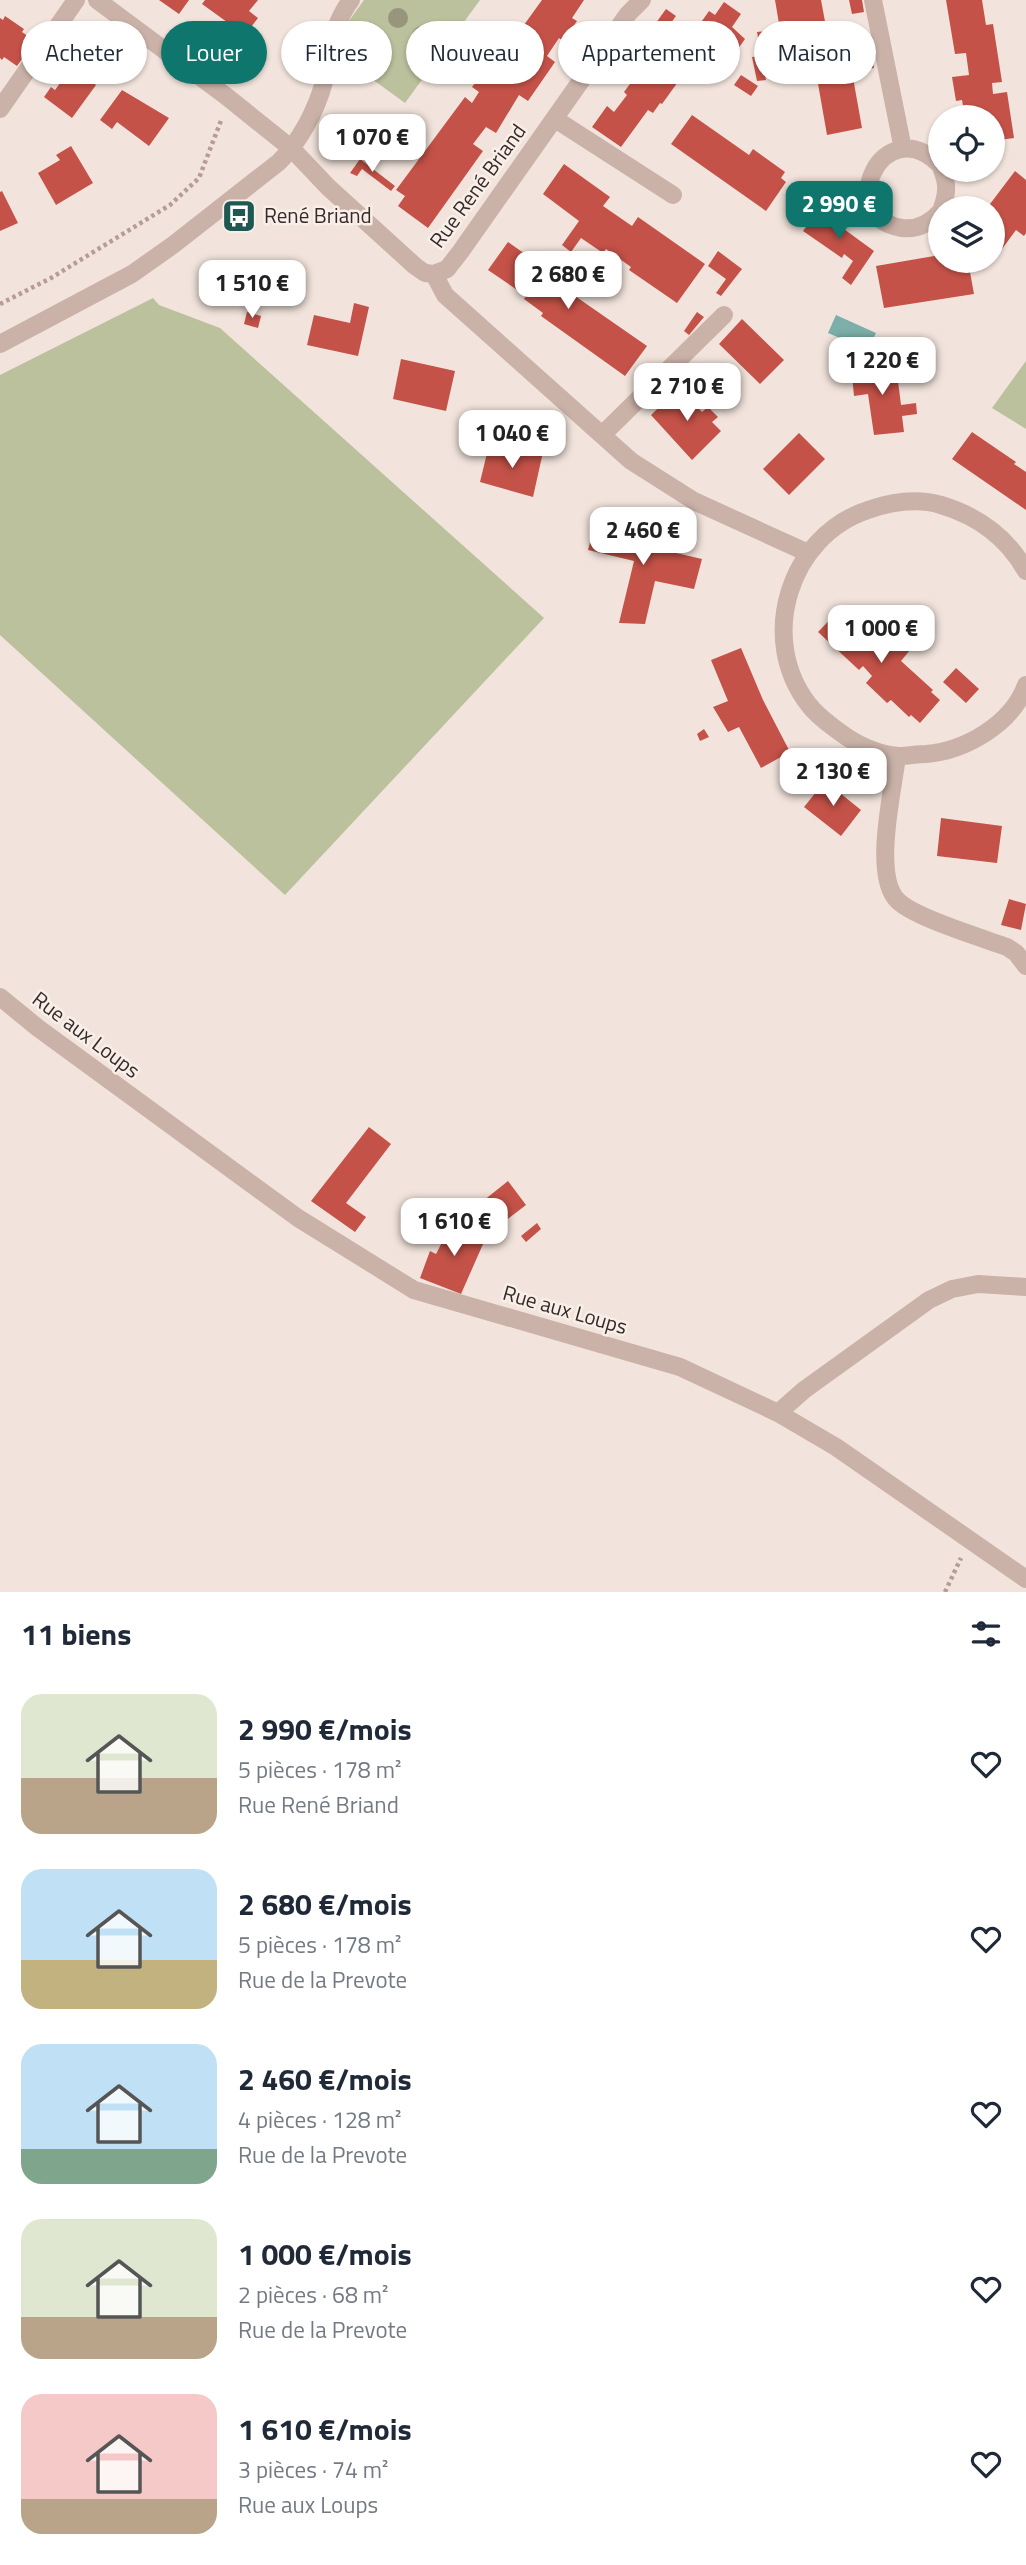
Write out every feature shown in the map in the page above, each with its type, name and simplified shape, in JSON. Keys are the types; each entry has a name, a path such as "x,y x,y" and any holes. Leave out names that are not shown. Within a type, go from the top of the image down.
{"street":[{"path":"0,109 76,0"},
{"path":"97,0 292,149 328,187 415,266 425,273 434,274 446,295 631,461 694,501 808,553"},
{"name":"Rue René Briand","path":"434,274 447,269 454,260 628,14 642,0"},
{"path":"873,0 902,149"},
{"path":"0,344 132,274 243,191 292,149 316,104 324,82 334,29 346,2"},
{"name":"Rue René Briand","path":"555,118 673,195"},
{"path":"928,155 917,150 902,149 889,153 873,169 868,190 871,204 879,217 891,225 905,229 928,223"},
{"path":"602,435 724,315"},
{"path":"1026,572 1017,555 1003,539 978,520 932,503 907,502 877,507 855,514 824,534 808,553 792,581 784,610 783,636 797,685 807,703 821,718 851,740 872,750 897,756 933,753 956,747 980,736 1003,718 1024,692 1026,685"},
{"path":"897,756 885,852 889,890 900,903 919,914 1007,947 1016,953 1026,966"},
{"name":"Rue aux Loups","path":"0,997 38,1028 298,1217 414,1290 680,1367 778,1413 836,1447 971,1538 1026,1579"},
{"path":"778,1413 804,1390 929,1300 952,1289 978,1283 1026,1287"}],"path":[{"path":"0,304 51,278 170,205 199,178 219,129 226,96"},
{"path":"944,1592 971,1538"}],"green space":[{"path":"364,0 480,0 465,21 406,21 406,84 419,84 405,103 379,84 392,84 392,21 349,21"},
{"path":"153,298 159,305 220,328 544,618 285,895 0,635 0,375"},
{"path":"1026,361 1026,429 992,408"}],"water":[{"path":"836,315 876,333 868,350 828,333"}],"building":[{"path":"159,0 189,0 179,14"},
{"path":"205,0 258,0 249,11 258,18 256,21 226,21 202,4"},
{"path":"542,0 584,0 572,18 577,21 558,21 558,40 547,56 555,62 544,78 544,21 527,21"},
{"path":"775,0 821,0 825,21 779,21"},
{"path":"849,0 862,0 864,12 852,14"},
{"path":"946,0 982,0 986,25 993,24 1002,82 992,83 993,94 1007,92 1014,138 1005,139 1005,105 963,105 962,100 956,101 952,77 969,75 966,53 955,54"},
{"path":"724,2 741,14 736,21 702,21 709,11 715,15"},
{"path":"666,9 676,16 672,21 657,21"},
{"path":"5,16 21,27 21,60 17,66 4,57 2,60 0,58 0,18 3,20"},
{"path":"740,76 758,86 751,96 734,85 740,84"},
{"path":"59,84 96,85 72,118 44,97 51,87 55,90"},
{"path":"474,84 540,84 528,101 519,95 496,133 486,127 473,144 483,151 428,228 398,206 405,196 396,190 465,97 472,103 479,92 472,87"},
{"path":"630,84 676,84 653,113 648,110 621,147 592,127 607,106 614,112 627,95 624,92"},
{"path":"818,84 854,84 862,128 827,135"},
{"path":"122,90 169,118 149,146 117,122 112,129 100,120"},
{"path":"692,115 749,155 753,149 785,172 781,178 786,182 766,211 671,144"},
{"path":"71,146 93,183 56,205 38,173 60,160 56,155"},
{"path":"360,159 395,186 391,191 362,169 357,176 350,173"},
{"path":"564,164 610,197 603,206 632,226 638,217 705,264 677,303 629,270 631,267 606,249 603,253 581,238 571,252 562,245 579,221 543,194"},
{"path":"1015,171 1026,180 1026,233 1024,236 1016,230 1005,245 1005,196 996,196"},
{"path":"2,191 18,223 0,231 0,192"},
{"path":"824,203 842,216 837,224 874,251 851,285 842,278 853,261 844,254 842,258 803,231"},
{"path":"508,242 555,275 545,290 554,297 562,287 647,346 625,376 541,316 543,313 524,299 526,296 488,270"},
{"path":"718,251 742,269 721,296 716,293 726,279 708,266"},
{"path":"928,257 928,273 970,273 974,294 884,308 876,266"},
{"path":"354,303 369,307 358,356 307,345 314,315 350,323"},
{"path":"247,312 261,316 258,328 244,324"},
{"path":"697,312 704,317 689,335 684,331"},
{"path":"742,319 784,360 760,384 719,344"},
{"path":"401,359 455,371 446,411 393,399"},
{"path":"863,364 864,369 896,365 901,405 916,403 917,414 902,416 904,432 874,435 868,394 854,396 851,365"},
{"path":"679,388 702,412 708,407 718,417 712,422 721,431 692,460 651,415"},
{"path":"972,432 1026,472 1026,510 952,459"},
{"path":"799,433 825,459 789,495 763,469"},
{"path":"489,445 523,453 524,448 543,452 533,497 480,482"},
{"path":"596,520 640,530 638,541 702,559 694,589 655,581 645,624 619,623 634,561 588,550"},
{"path":"841,608 874,638 880,631 898,647 902,642 910,650 901,661 933,690 931,692 940,700 920,723 911,715 909,717 891,700 887,703 866,683 872,676 863,666 859,670 818,632"},
{"path":"741,648 763,700 790,752 761,768 739,727 728,732 713,707 728,701 711,660"},
{"path":"956,668 979,689 966,703 943,682"},
{"path":"704,729 709,737 700,741 697,734"},
{"path":"825,781 861,810 841,836 804,807"},
{"path":"941,818 1002,826 997,863 937,856"},
{"path":"1009,899 1026,904 1021,930 1001,925"},
{"path":"369,1127 391,1144 346,1203 366,1217 355,1232 311,1201"},
{"path":"508,1181 526,1205 497,1227 478,1205"},
{"path":"454,1219 487,1235 461,1294 420,1278 430,1251 436,1254"},
{"path":"537,1223 541,1229 526,1242 521,1236"}],"place":[{"name":"René Briand","path":"239,216"}]}
